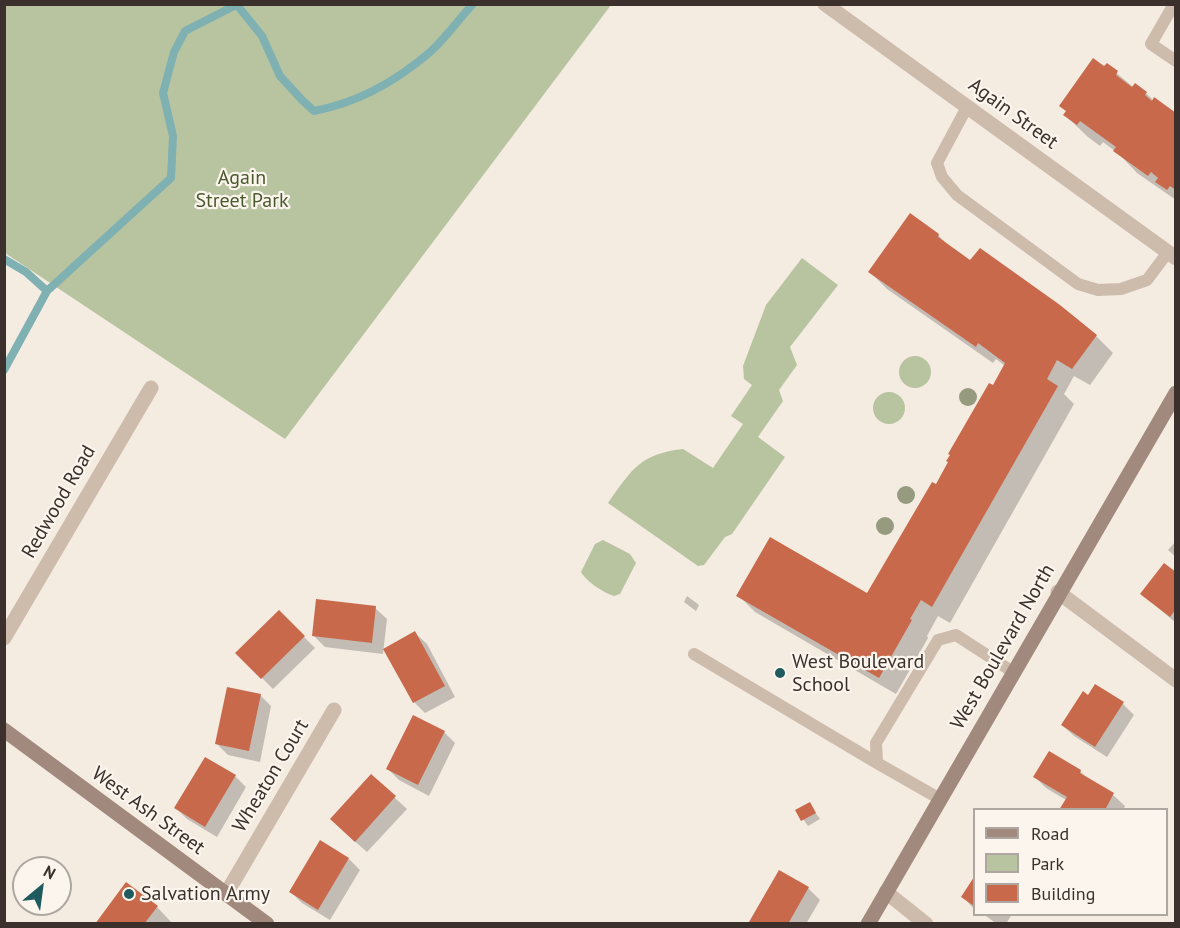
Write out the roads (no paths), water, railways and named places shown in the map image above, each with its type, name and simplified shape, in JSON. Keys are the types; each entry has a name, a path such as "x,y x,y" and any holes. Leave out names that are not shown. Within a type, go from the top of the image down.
{"main road":[{"name":"West Boulevard North","path":"868,924 1058,592 1176,393"},
{"name":"West Ash Street","path":"4,730 267,924"}],"street":[{"name":"Again Street","path":"825,4 1172,255"},
{"name":"Redwood Road","path":"4,638 151,388"},
{"path":"1058,592 1176,680"},
{"name":"Wheaton Court","path":"226,894 334,710"},
{"path":"886,892 926,924"}],"lane":[{"path":"1174,4 1151,44 1176,61"},
{"path":"967,107 937,163 942,177 957,195 1078,284 1098,290 1121,289 1147,280 1172,255"},
{"path":"877,763 876,743 938,640 956,635 1013,672"},
{"path":"694,654 940,799"}],"waterway":[{"path":"47,291 171,178 173,136 163,93 174,52 185,31 238,4"},
{"path":"237,5 262,36 280,76 314,111 361,97 403,73 435,48 473,4"},
{"path":"4,259 26,272 47,291 4,370"}],"place":[{"name":"West Boulevard School","path":"780,673"},
{"name":"Salvation Army","path":"129,894"}],"park label":[{"name":"Again Street Park","path":"242,190"}]}
